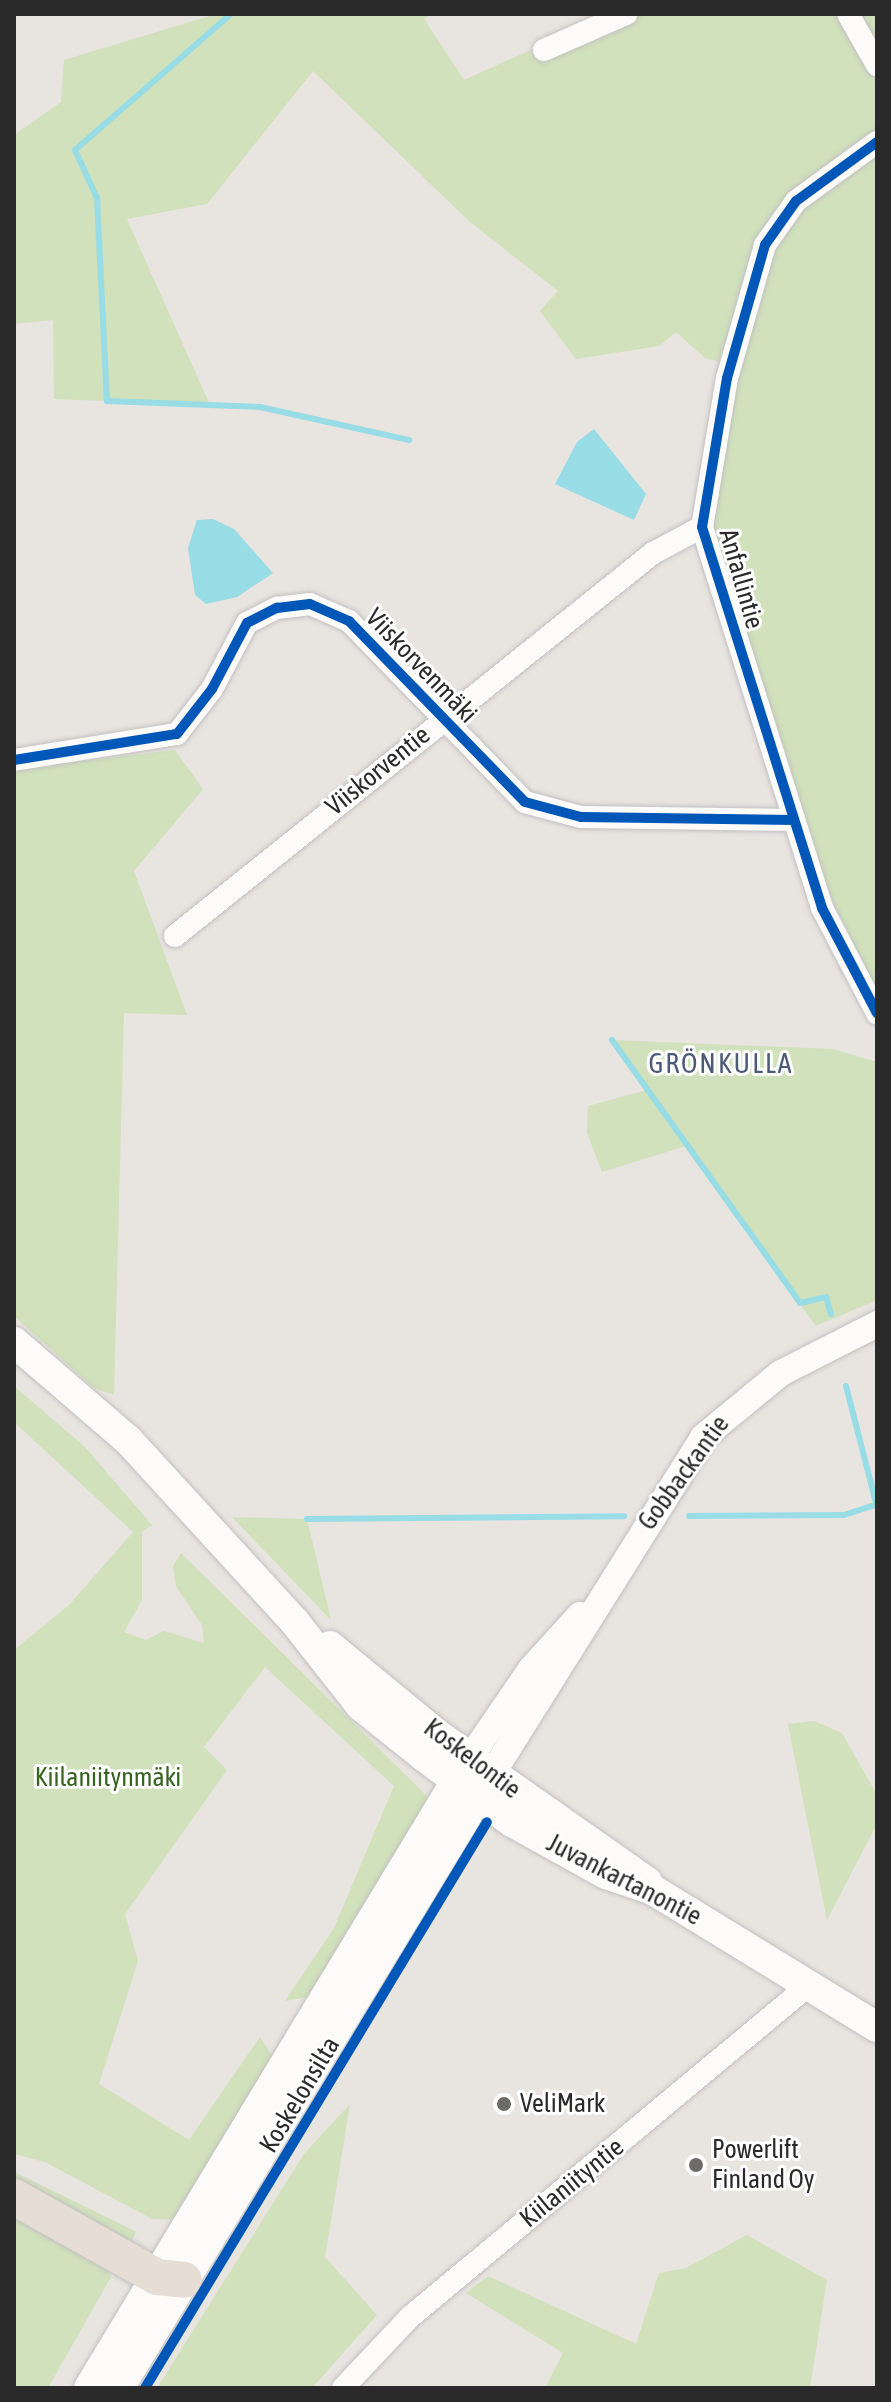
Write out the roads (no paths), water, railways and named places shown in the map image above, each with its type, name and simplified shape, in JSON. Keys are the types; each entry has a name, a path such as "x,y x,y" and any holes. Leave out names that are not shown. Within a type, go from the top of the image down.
{"highway":[{"path":"14,2197 170,2278"}],"main road":[{"name":"Koskelontie","path":"14,1342 128,1440 294,1621 474,1777 639,1871 653,1890"},
{"name":"Koskelonsilta","path":"89,2388 170,2278 474,1777"},
{"name":"Juvankartanontie","path":"653,1890 877,2027"},
{"name":"Koskelonsilta","path":"119,2388 170,2278"}],"street":[{"path":"544,50 626,14"},
{"path":"848,14 877,65"},
{"name":"Anfallintie","path":"877,142 796,201 765,245 729,366 702,527 794,820 837,945 877,1013"},
{"name":"Viiskorventie","path":"175,936 441,719 653,553 702,527"},
{"name":"Viiskorvenmäki","path":"14,760 177,734 212,689 247,623 292,604 349,621 508,790 549,811 680,822 794,820"},
{"name":"Gobbackantie","path":"474,1777 730,1408 877,1324"},
{"name":"Kiilaniityntie","path":"343,2388 410,2317 809,1985"}],"water":[{"path":"594,429 646,494 634,520 555,484 577,442"},
{"path":"213,519 234,529 273,573 237,597 206,604 195,595 188,548 197,520"}],"waterway":[{"path":"231,14 75,150 97,198 107,401 260,407 409,440"},
{"path":"612,1040 800,1303 826,1297 831,1314"},
{"path":"846,1386 877,1507"},
{"path":"689,1516 844,1515 872,1506"},
{"path":"307,1519 624,1516"}],"place":[{"name":"VeliMark","path":"504,2104"},
{"name":"Powerlift Finland Oy","path":"696,2165"}],"district":[{"name":"GRÖNKULLA","path":"721,1063"}],"park label":[{"name":"Kiilaniitynmäki","path":"108,1778"}]}
